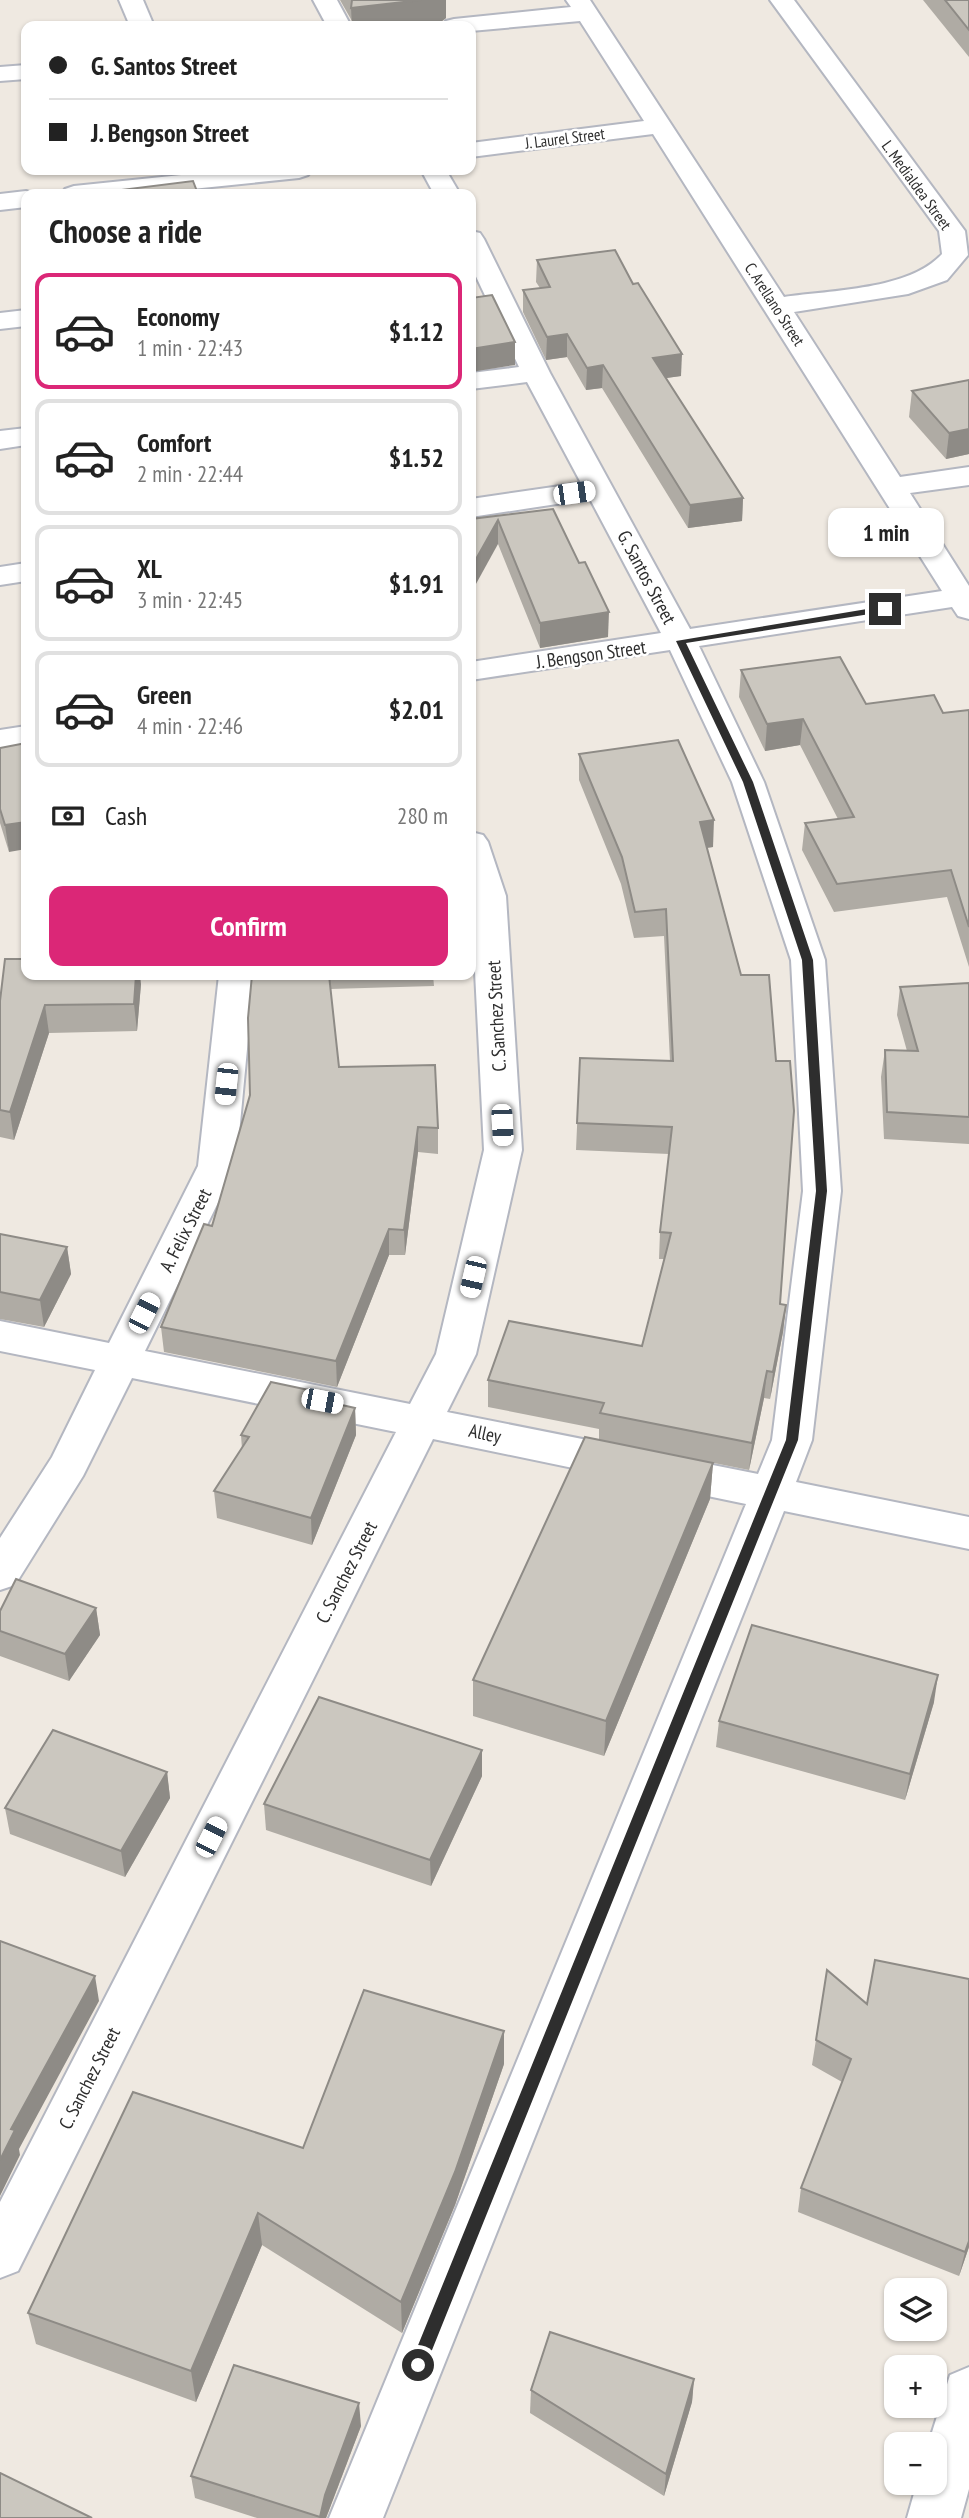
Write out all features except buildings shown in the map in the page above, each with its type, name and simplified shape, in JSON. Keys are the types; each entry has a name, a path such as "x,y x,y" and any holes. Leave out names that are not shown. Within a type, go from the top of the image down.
{"street":[{"path":"131,0 140,21"},
{"path":"326,0 336,21"},
{"name":"L. Medialdea Street","path":"777,306 899,288 938,274 956,255 953,231 782,0"},
{"path":"476,22 582,6"},
{"name":"C. Arellano Street","path":"582,6 777,306 965,603"},
{"path":"0,74 21,72"},
{"name":"J. Laurel Street","path":"476,149 659,126"},
{"path":"121,189 252,175"},
{"path":"0,202 21,200"},
{"name":"G. Santos Street","path":"356,2518 792,1440 822,1191 808,960 748,782 681,641 476,257"},
{"path":"0,321 21,319"},
{"path":"476,380 536,373"},
{"path":"0,440 21,438"},
{"path":"892,487 969,476"},
{"path":"476,507 600,489"},
{"path":"0,576 21,573"},
{"name":"J. Bengson Street","path":"476,670 965,603"},
{"path":"0,740 21,737"},
{"name":"C. Sanchez Street","path":"0,2254 456,1354 503,1150 489,896 476,857"},
{"name":"A. Felix Street","path":"0,1573 68,1465 217,1166 236,980"},
{"name":"Alley","path":"0,1336 119,1362 423,1420 769,1495 969,1533"},
{"path":"934,2518 969,2393"}],"route":[{"path":"418,2365 792,1440 822,1191 808,960 748,782 681,641 885,609"}]}
